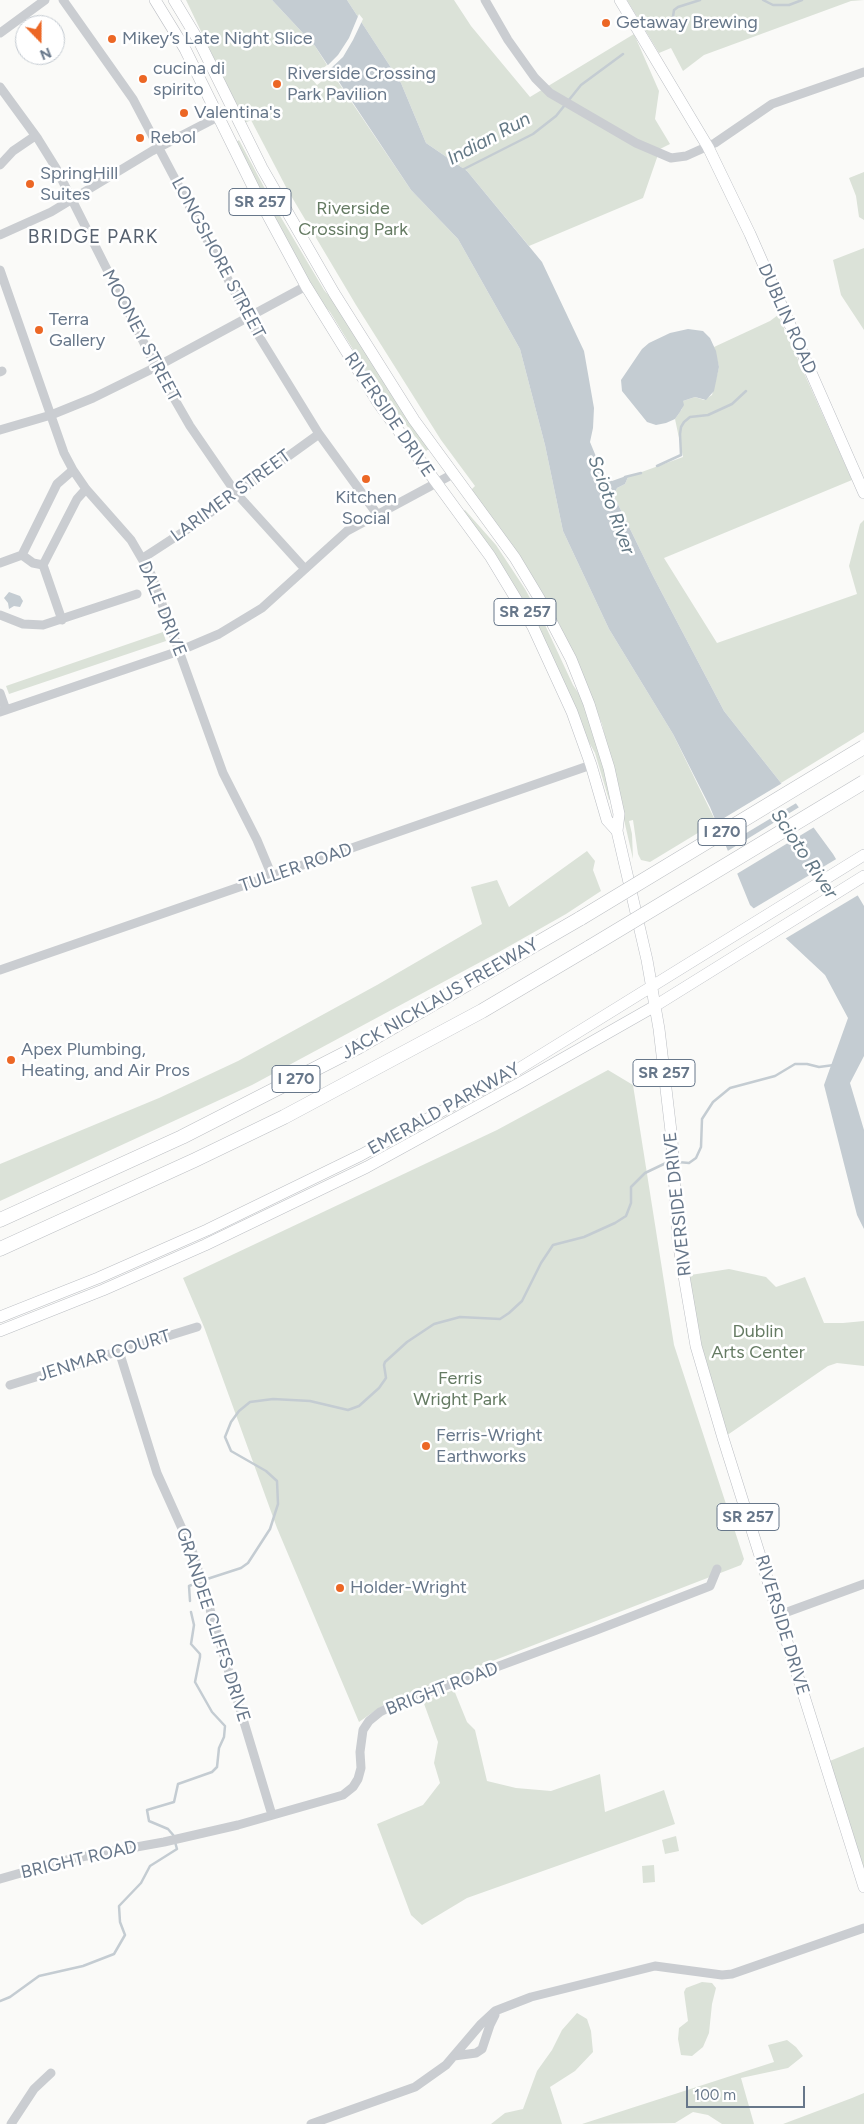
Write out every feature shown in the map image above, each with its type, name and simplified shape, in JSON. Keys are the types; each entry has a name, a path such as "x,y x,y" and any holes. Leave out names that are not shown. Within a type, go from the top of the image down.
{"highway":[{"name":"JACK NICKLAUS FREEWAY","path":"0,1220 182,1136 358,1047 581,918 864,747"},
{"name":"JACK NICKLAUS FREEWAY","path":"0,1249 284,1117 482,1011 864,782"}],"main road":[{"name":"RIVERSIDE DRIVE","path":"155,0 181,42 259,199 306,286 379,404 490,556 533,627 561,685 591,765 607,820 616,831"},
{"name":"RIVERSIDE DRIVE","path":"174,0 200,43 266,176 334,292 400,398 515,558 540,598 570,659 589,704 609,768 619,814 616,831 655,1006 672,1140 678,1241 696,1346 718,1422 864,1887"},
{"path":"183,0 200,43"},
{"name":"DUBLIN ROAD","path":"620,0 708,147 750,234 864,493"},
{"name":"EMERALD PARKWAY","path":"0,1317 98,1278 207,1230 361,1155 512,1072 864,855"},
{"name":"EMERALD PARKWAY","path":"0,1331 103,1290 205,1246 367,1167 655,1006 864,876"}],"street":[{"path":"0,33 45,0"},
{"name":"LONGSHORE STREET","path":"63,0 122,83 159,146 247,318 319,434 377,514"},
{"path":"485,0 501,29 535,78 556,96 636,143 664,156 679,158 708,147 772,104 864,72"},
{"name":"MOONEY STREET","path":"0,88 56,168 156,367 206,452 236,492 305,569"},
{"path":"0,235 28,224 72,200 159,146 233,110"},
{"path":"0,165 13,151 35,136"},
{"name":"DALE DRIVE","path":"0,270 64,454 86,490 123,530 143,558 155,583 223,773 258,840 272,876"},
{"path":"0,430 51,415 94,398 156,367 306,286"},
{"name":"LARIMER STREET","path":"143,558 186,530 236,492 319,434"},
{"path":"0,563 22,555 57,484 73,470"},
{"path":"0,693 3,711 212,638 246,618 276,596 341,536 377,514 453,474"},
{"path":"62,620 43,565 77,499 86,490"},
{"path":"22,555 33,563 43,565"},
{"path":"0,615 28,625 43,625 138,594"},
{"name":"TULLER ROAD","path":"0,970 591,765"},
{"name":"JENMAR COURT","path":"10,1385 197,1328"},
{"name":"GRANDEE CLIFFS DRIVE","path":"120,1352 157,1473 193,1553 272,1815"},
{"name":"BRIGHT ROAD","path":"0,1879 70,1859 184,1838 343,1795 358,1779 361,1768 360,1752 363,1730 369,1721 380,1712 396,1704 710,1586 717,1569"},
{"path":"779,1615 864,1584"},
{"path":"311,2124 415,2087 436,2074 481,2024 497,2011 531,1998 655,1966 722,1975 732,1974 864,1928"},
{"path":"454,2056 476,2053 482,2049 492,2019 497,2011"},
{"path":"11,2124 34,2089 51,2073"}],"green space":[{"name":"Riverside Crossing Park","path":"186,0 272,0 315,46 327,65 311,78 317,85 332,73 411,190 458,239 520,349 545,445 563,531 609,629 673,734 716,822 650,862 641,860 638,854 633,820 629,821 632,834 633,859 602,724 560,626 543,594 471,490 475,486 441,440 356,305 287,189 251,120 245,123"},
{"path":"347,0 454,0 471,26 530,97 634,34 659,91 655,119 670,144 660,149 643,198 529,246 467,171 426,143 401,83"},
{"path":"627,0 864,0 851,1 704,55 683,71 671,48 659,53"},
{"path":"239,140 273,204 324,290 337,305 429,449 426,451 368,374 330,312 316,297 236,142"},
{"path":"864,172 864,220 859,217 856,196 849,178"},
{"path":"864,248 864,330 841,295 833,260"},
{"path":"778,315 852,480 664,558 717,643 857,594 849,566 860,524 864,520 864,732 781,783 724,711 653,576 614,496 617,488 625,484 628,477 683,457 675,419 682,409 683,401 695,397 704,400 712,395 719,367 714,347 770,321"},
{"path":"465,510 496,545 525,589 546,627 573,685 583,700 596,736 611,799 609,800 595,753 586,737 572,702 462,512"},
{"path":"163,632 166,641 9,694 6,686"},
{"path":"587,851 595,861 593,870 601,891 566,914 252,1085 0,1201 0,1164 159,1098 238,1061 377,985 482,924 471,887 497,880 509,907"},
{"name":"Ferris Wright Park","path":"608,1070 633,1085 674,1345 744,1559 741,1565 389,1701 359,1722 277,1528 204,1327 183,1278 497,1130"},
{"name":"Dublin Arts Center","path":"729,1269 766,1277 776,1287 805,1277 824,1323 864,1321 864,1366 837,1363 828,1366 723,1438 684,1276"},
{"path":"454,1690 467,1722 475,1730 487,1781 516,1788 551,1791 600,1774 605,1812 664,1790 675,1824 467,1898 422,1925 411,1915 377,1824 423,1805 440,1783 434,1763 438,1742 423,1701"},
{"path":"864,1747 864,1885 825,1763"},
{"path":"676,1836 679,1851 665,1854 662,1840"},
{"path":"654,1865 655,1882 643,1883 642,1866"},
{"path":"702,1982 712,1983 716,1988 709,2033 703,2047 692,2056 681,2055 678,2039 679,2028 688,2021 684,1992 686,1988"},
{"path":"577,2013 587,2019 591,2031 593,2052 575,2071 550,2087 562,2124 491,2124 505,2113 523,2109 537,2071 552,2050 562,2030"},
{"path":"787,2040 803,2056 788,2068 741,2078 754,2124 722,2124 708,2115 693,2112 675,2123 582,2124 774,2062 768,2045"},
{"path":"864,2093 864,2124 783,2124 852,2098"}],"water":[{"name":"Scioto River","path":"272,0 347,0 401,83 426,143 467,171 542,262 584,351 594,408 590,442 602,471 608,479 612,481 628,477 625,484 617,488 614,496 653,576 724,711 781,783 833,854 864,906 864,1056 850,1083 864,1130 864,1229 857,1215 824,1085 848,1018 825,975 750,905 710,807 673,734 609,629 563,531 545,445 520,349 458,239 411,190 315,46"},
{"path":"688,329 703,331 710,338 716,351 719,367 714,391 706,400 695,397 683,401 684,405 675,419 656,425 647,422 622,391 621,380 642,349 649,343 670,333"},
{"path":"9,592 20,596 23,601 20,607 14,606 9,609 8,603 4,598"}],"pier":[{"path":"359,14 363,19 353,40 343,57 328,71 326,67 338,55 349,38"},
{"path":"784,782 798,802 723,847 714,824"},
{"path":"801,806 816,826 735,875 726,852"},
{"path":"838,858 860,894 783,940 751,910"}],"waterway":[{"name":"Indian Run","path":"666,28 672,23 674,10 700,0"},
{"name":"Indian Run","path":"763,0 773,5 789,5 802,0"},
{"name":"Indian Run","path":"462,170 533,134 556,116 581,85 623,54"},
{"path":"657,466 681,455 680,434 684,422 690,417 708,415 732,404 746,391"},
{"path":"625,477 641,473"},
{"path":"678,1162 689,1163 696,1158 701,1147 702,1119 713,1102 730,1088 775,1076 795,1064 819,1067 834,1065"},
{"path":"204,1580 241,1568 248,1563 270,1529 278,1504 277,1481 266,1471 231,1451 225,1437 231,1422 239,1411 250,1402 273,1399 310,1401 348,1410 359,1406 379,1388 386,1378 385,1362 407,1342 434,1324 460,1317 500,1319 509,1313 522,1301 541,1263 553,1245 584,1237 626,1216 631,1203 631,1187 645,1173 668,1162"},
{"path":"190,1601 189,1586 199,1582"},
{"path":"174,1836 168,1829 149,1821 147,1810 174,1802 178,1784 212,1772 217,1767 219,1748 224,1737 225,1726 212,1712 195,1682 200,1654 191,1644 194,1625 191,1612"},
{"path":"0,2001 10,1997 39,1976 83,1966 114,1954 125,1935 120,1922 119,1906 141,1883 150,1866 177,1849 175,1842"}],"place":[{"name":"Getaway Brewing","path":"606,23"},
{"name":"Mikey’s Late Night Slice","path":"112,39"},
{"name":"cucina di spirito","path":"143,79"},
{"name":"Riverside Crossing Park Pavilion","path":"277,84"},
{"name":"Valentina's","path":"184,113"},
{"name":"Rebol","path":"140,138"},
{"name":"SpringHill Suites","path":"30,184"},
{"name":"Terra Gallery","path":"39,330"},
{"name":"Kitchen Social","path":"366,479"},
{"name":"Apex Plumbing, Heating, and Air Pros","path":"11,1060"},
{"name":"Ferris-Wright Earthworks","path":"426,1446"},
{"name":"Holder-Wright","path":"340,1588"}],"district":[{"name":"BRIDGE PARK","path":"93,237"}]}
